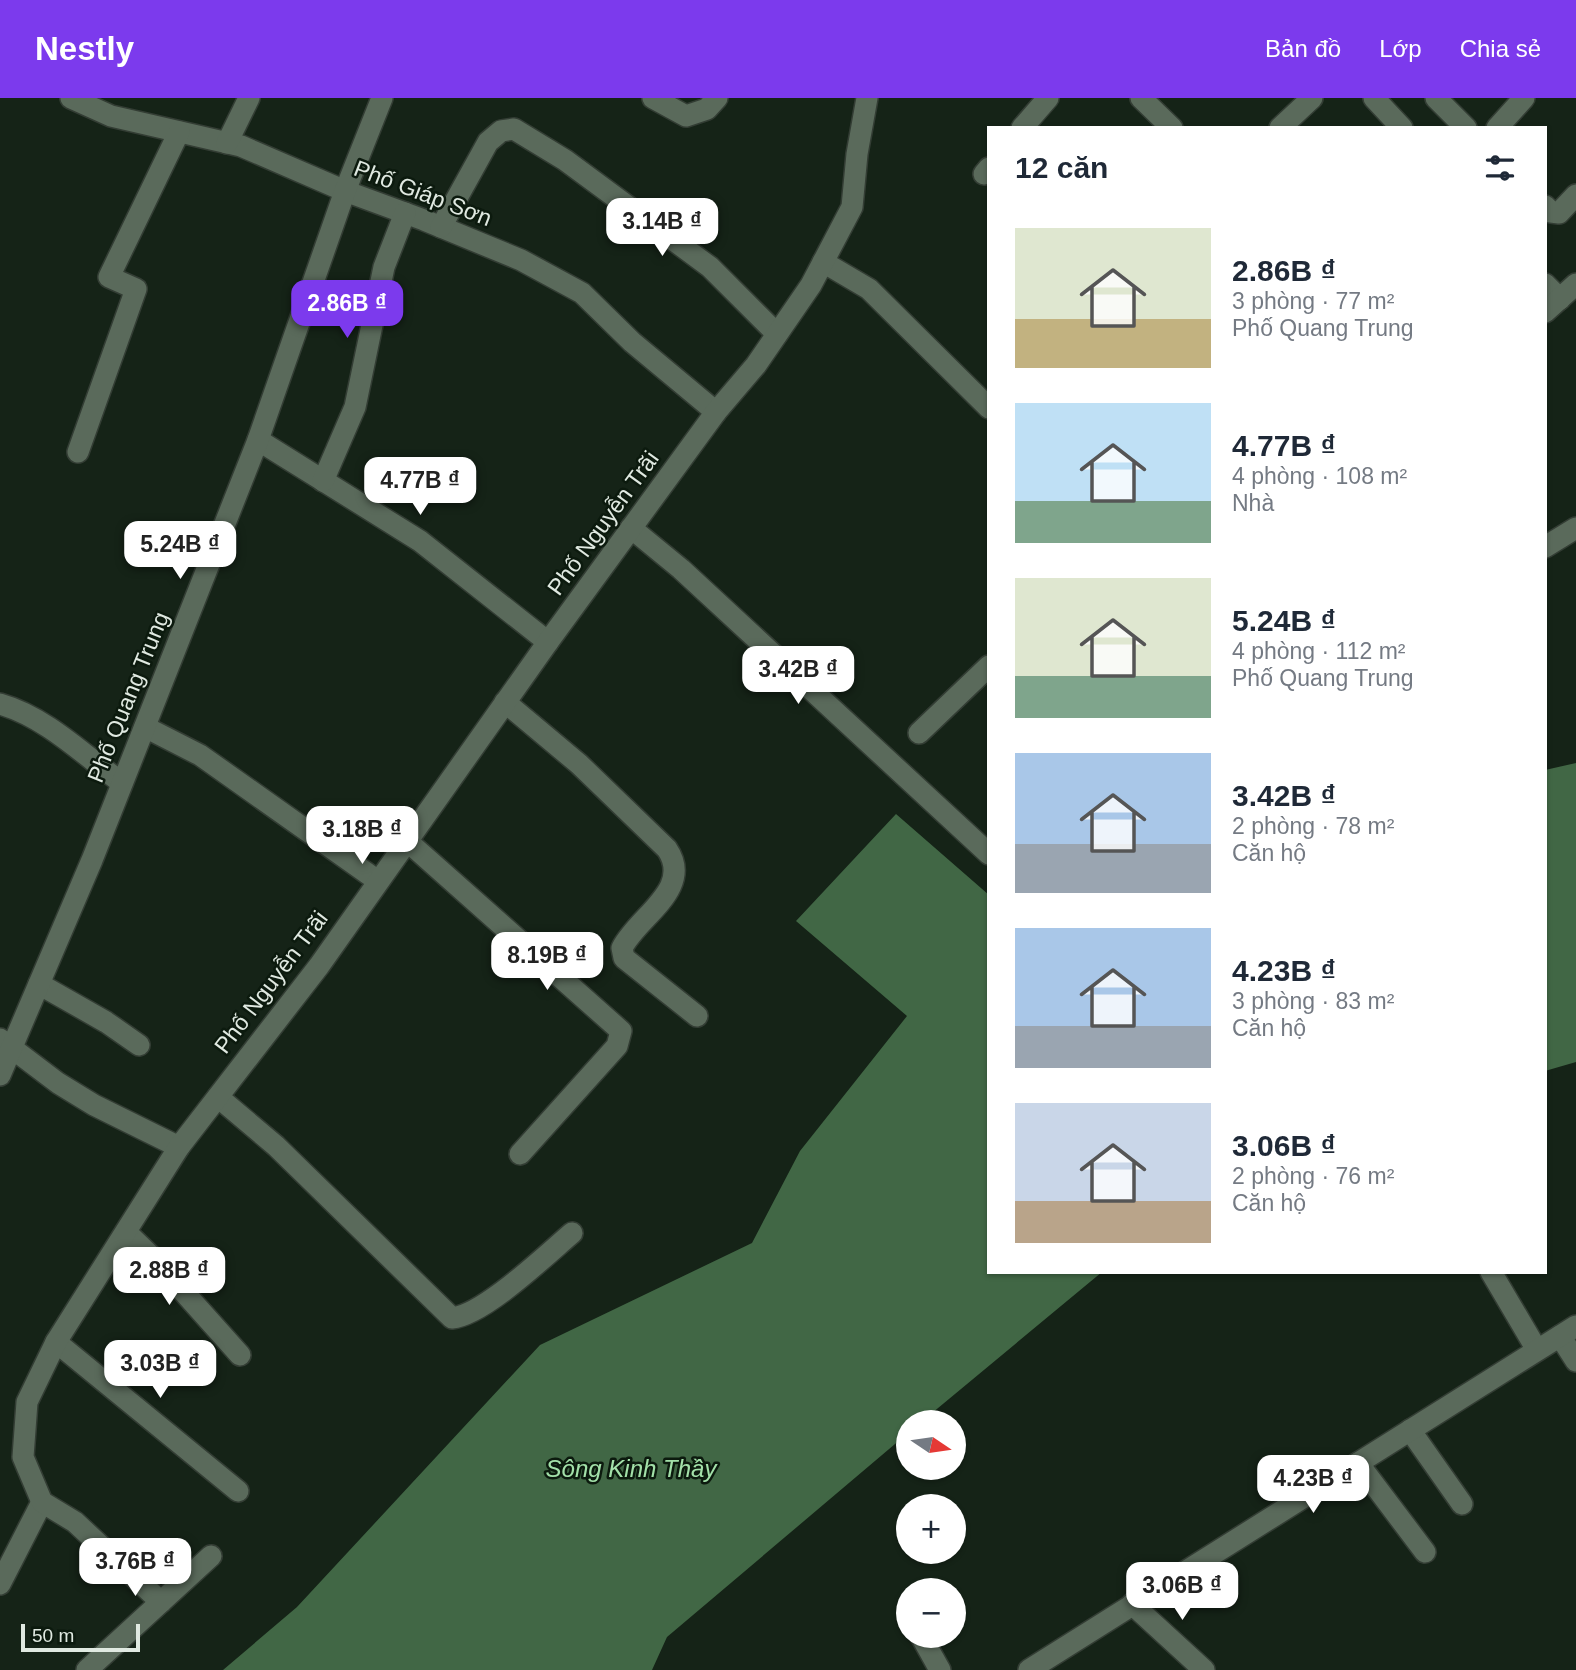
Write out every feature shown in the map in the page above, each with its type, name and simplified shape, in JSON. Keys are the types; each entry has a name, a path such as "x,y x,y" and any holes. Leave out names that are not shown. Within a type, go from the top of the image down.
{"street":[{"path":"228,143 249,98"},
{"name":"Phố Quang Trung","path":"0,1074 6,1043 39,984 145,727 258,440 345,191 382,98"},
{"path":"653,98 686,116 707,109 716,98"},
{"name":"Phố Nguyễn Trãi","path":"42,1502 23,1457 27,1402 57,1342 179,1147 319,966 548,642 716,412 756,365 824,262 852,207 857,154 867,98"},
{"path":"1024,126 1048,98"},
{"path":"1141,98 1170,126"},
{"path":"1282,126 1312,98"},
{"path":"1374,98 1400,126"},
{"path":"1436,98 1464,126"},
{"path":"1499,126 1524,98"},
{"name":"Phố Giáp Sơn","path":"75,99 111,116 228,143 521,260 582,293 632,342 716,412"},
{"path":"441,227 488,142 501,131 514,129 565,160 710,267 777,334"},
{"path":"78,452 136,289 109,277 179,132"},
{"path":"1547,208 1559,213 1576,195"},
{"path":"323,481 355,407 384,267 405,213"},
{"path":"824,262 869,289 987,404"},
{"path":"1547,290 1553,306 1576,284"},
{"path":"258,440 420,541 548,642"},
{"path":"631,528 681,569 987,852"},
{"path":"1547,546 1576,528"},
{"path":"919,733 987,668"},
{"path":"505,702 579,764 667,849 675,862 676,873 671,887 622,948 624,958 697,1016"},
{"path":"0,704 35,719 122,783"},
{"path":"145,727 200,755 377,881"},
{"path":"406,840 621,1031 617,1046 520,1154"},
{"path":"39,984 106,1022 139,1045"},
{"path":"6,1043 58,1083 94,1105 179,1147"},
{"path":"218,1097 276,1146 453,1318 465,1317 502,1292 572,1233"},
{"path":"125,1232 156,1261 240,1355"},
{"path":"1492,1274 1537,1350"},
{"path":"1029,1670 1568,1331 1576,1361"},
{"path":"57,1342 237,1490"},
{"path":"1410,1430 1462,1504"},
{"path":"1358,1463 1425,1552"},
{"path":"0,1584 42,1502 75,1522 161,1602"},
{"path":"87,1670 211,1556"},
{"path":"1132,1604 1204,1670"},
{"path":"928,1648 940,1670"}],"water":[{"path":"1576,763 1576,1062 1547,1070 1547,770"},
{"name":"Sông Kinh Thầy","path":"896,814 987,893 987,1274 1100,1274 936,1410 896,1410 896,1443 667,1637 652,1670 223,1670 297,1607 540,1345 752,1243 800,1151 907,1016 796,921"}]}
